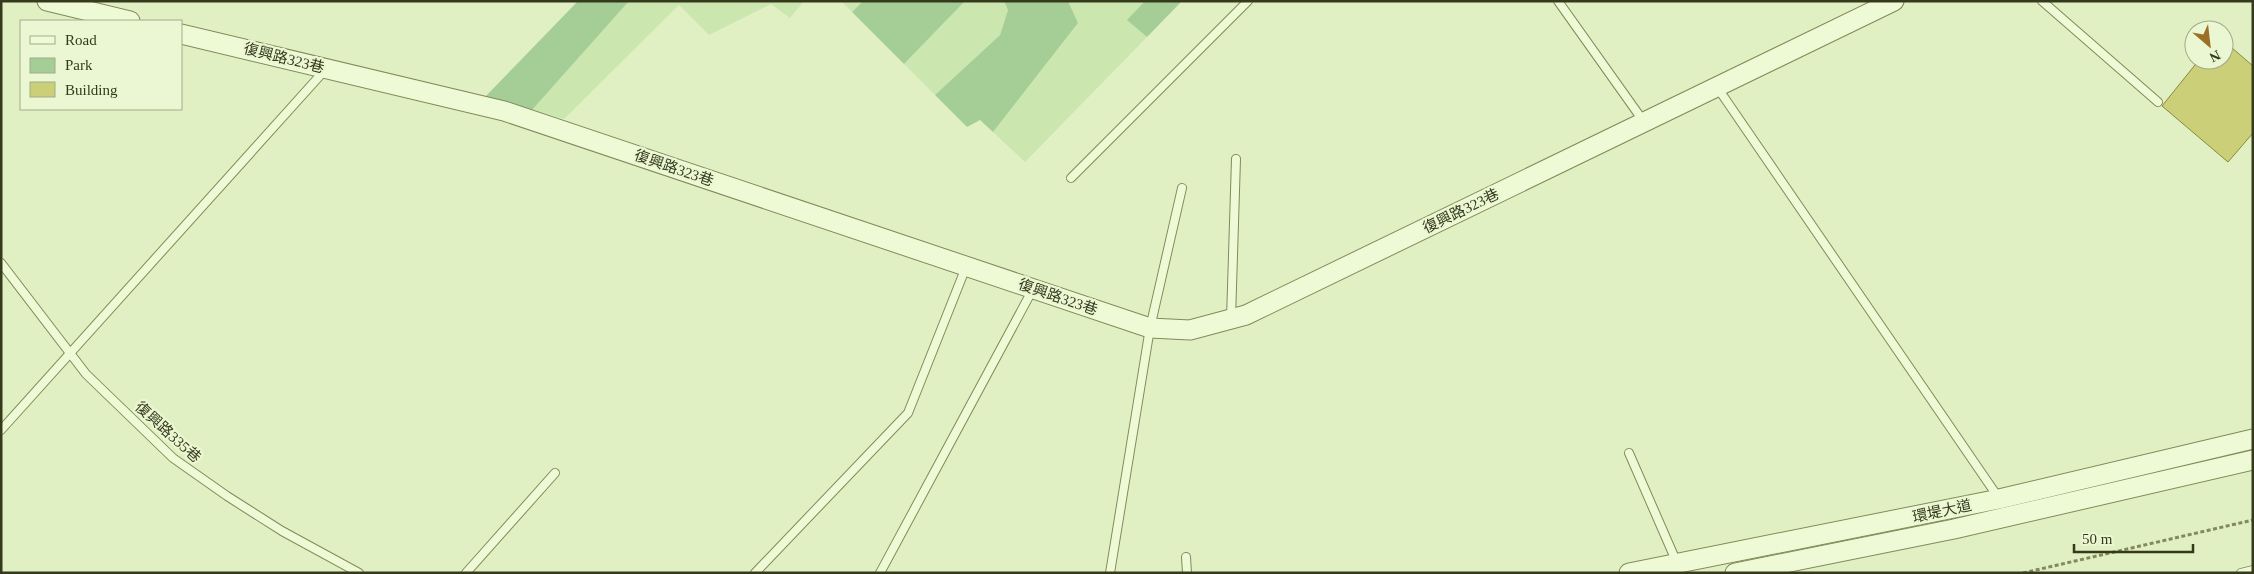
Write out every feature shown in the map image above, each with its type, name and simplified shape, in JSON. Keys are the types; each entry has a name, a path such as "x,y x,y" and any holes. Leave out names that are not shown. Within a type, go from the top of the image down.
{"street":[{"path":"47,1 126,20"},
{"name":"復興路323巷","path":"182,34 504,111 1150,328 1190,330 1231,321 1246,315 1894,1"},
{"name":"環堤大道","path":"1628,573 1999,499 2253,438"},
{"name":"環堤大道","path":"1735,573 1954,529 2253,460"},
{"path":"2132,468 2137,488"}],"lane":[{"path":"1071,178 1248,1"},
{"path":"1558,1 1644,122"},
{"path":"2042,1 2158,102"},
{"path":"1,430 326,69"},
{"path":"1717,87 1999,499"},
{"path":"1231,321 1236,159"},
{"path":"1110,573 1150,328 1182,188"},
{"name":"復興路335巷","path":"1,263 86,374 173,458 266,521 359,573"},
{"path":"754,573 908,413 966,266"},
{"path":"880,573 1033,289"},
{"path":"1629,453 1677,564"},
{"path":"466,573 555,473"},
{"path":"1186,557 1187,573"},
{"path":"2241,573 2253,570"}],"path":[{"path":"2023,573 2253,520"}],"green space":[{"path":"578,1 629,1 532,110 484,98"},
{"path":"629,1 804,1 790,18 771,4 709,35 679,5 564,119 532,110"},
{"path":"841,1 863,1 852,12"},
{"path":"863,1 965,1 904,64 852,12"},
{"path":"965,1 1004,1 1008,10 1000,35 935,95 904,64"},
{"path":"1004,1 1068,1 1078,23 993,132 980,120 967,127 935,95 1000,35 1008,10"},
{"path":"1068,1 1145,1 1128,20 1147,37 1025,162 993,132 1078,23"},
{"path":"1145,1 1182,1 1147,37 1127,20"}],"building":[{"path":"2234,50 2253,66 2253,133 2228,162 2162,106 2191,70 2234,70"}]}
